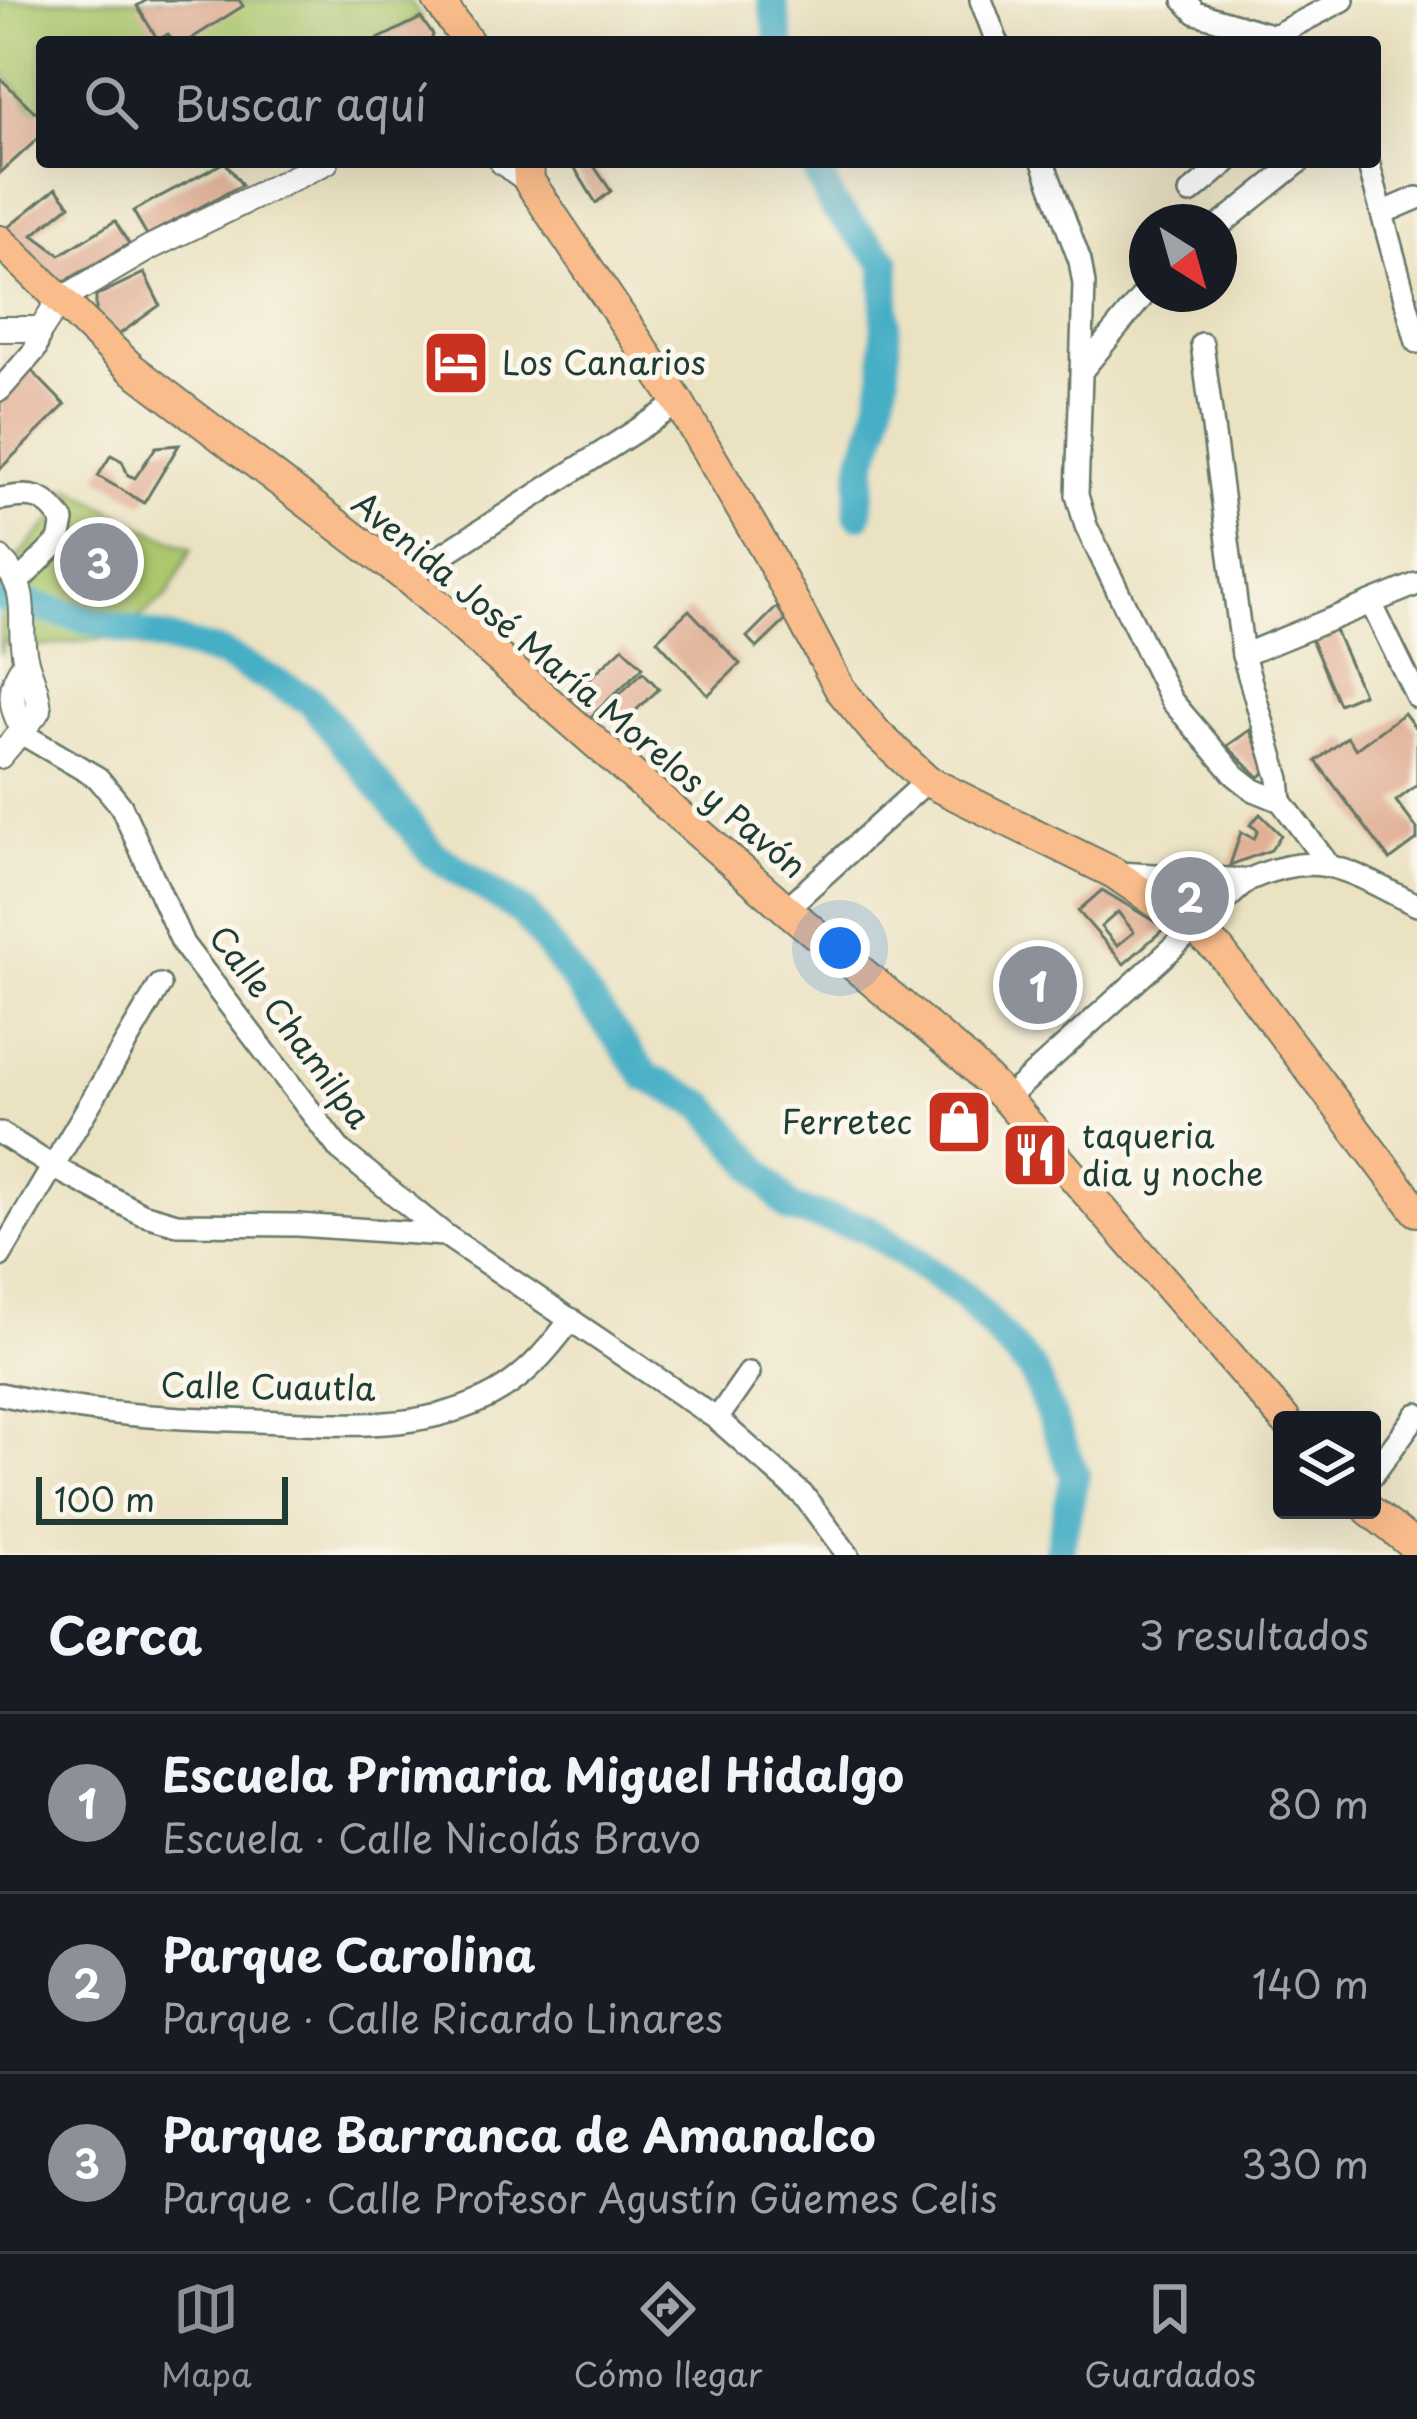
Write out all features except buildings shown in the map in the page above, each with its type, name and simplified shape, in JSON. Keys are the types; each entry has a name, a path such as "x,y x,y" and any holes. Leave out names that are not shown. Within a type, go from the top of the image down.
{"main road":[{"path":"438,0 464,36"},
{"path":"528,172 679,403 840,688 878,735 927,782 1114,873 1196,929 1220,951 1417,1211"},
{"name":"Avenida José María Morelos y Pavón","path":"0,241 58,302 182,410 407,578 786,909 966,1059 1277,1411"},
{"path":"1380,1519 1417,1548"}],"street":[{"path":"981,0 995,36"},
{"path":"1184,0 1196,13 1274,36"},
{"path":"1284,36 1343,0"},
{"path":"0,390 35,350 41,328 58,302 149,248 314,168"},
{"path":"1044,168 1080,261 1084,284 1077,495 1086,526 1171,700 1235,776 1281,801 1327,863"},
{"path":"1190,193 1220,168"},
{"path":"1237,214 1292,168"},
{"path":"1370,168 1416,339"},
{"path":"1382,213 1417,198"},
{"path":"1083,369 1130,312"},
{"path":"0,329 41,328"},
{"path":"1202,344 1243,655 1279,779 1281,801"},
{"path":"407,578 679,403"},
{"path":"0,499 37,496 51,503 63,521 59,541 20,591"},
{"path":"0,559 20,591 26,660 35,676 39,710 0,756"},
{"path":"1243,655 1417,584"},
{"path":"1372,604 1417,697"},
{"name":"Calle Chamilpa","path":"22,730 98,778 121,806 183,944 320,1127 362,1171 446,1235 717,1419 804,1496 848,1555"},
{"path":"786,909 927,782"},
{"path":"1288,862 1299,823"},
{"path":"1006,1099 1248,880 1288,862 1327,863 1417,904"},
{"path":"1114,873 1248,880"},
{"path":"0,1256 160,985"},
{"path":"0,1133 142,1214 177,1224 298,1225 446,1235"},
{"name":"Calle Cuautla","path":"0,1394 111,1415 375,1426 441,1415 486,1398 539,1361 571,1319"},
{"path":"717,1419 749,1373"},
{"path":"1381,1464 1417,1414"}],"green space":[{"path":"0,0 409,0 421,18 384,36 36,36 35,112 0,73"},
{"path":"70,488 192,548 167,596 114,637 37,647 3,642 0,655 0,576 55,517 57,490"}],"waterway":[{"path":"772,0 779,36"},
{"path":"816,168 833,206 886,262 885,376 864,459 858,514"},
{"path":"0,597 222,654 311,701 433,854 524,913 647,1077 705,1106 790,1209 866,1228 963,1295 1032,1370 1075,1475 1058,1555"}],"place":[{"name":"Los Canarios","path":"456,363"},
{"name":"Parque Barranca de Amanalco","path":"99,562"},
{"name":"Parque Carolina","path":"1190,896"},
{"name":"Escuela Primaria Miguel Hidalgo","path":"1038,985"},
{"name":"Ferretec","path":"959,1122"},
{"name":"taqueria dia y noche","path":"1035,1155"}]}
